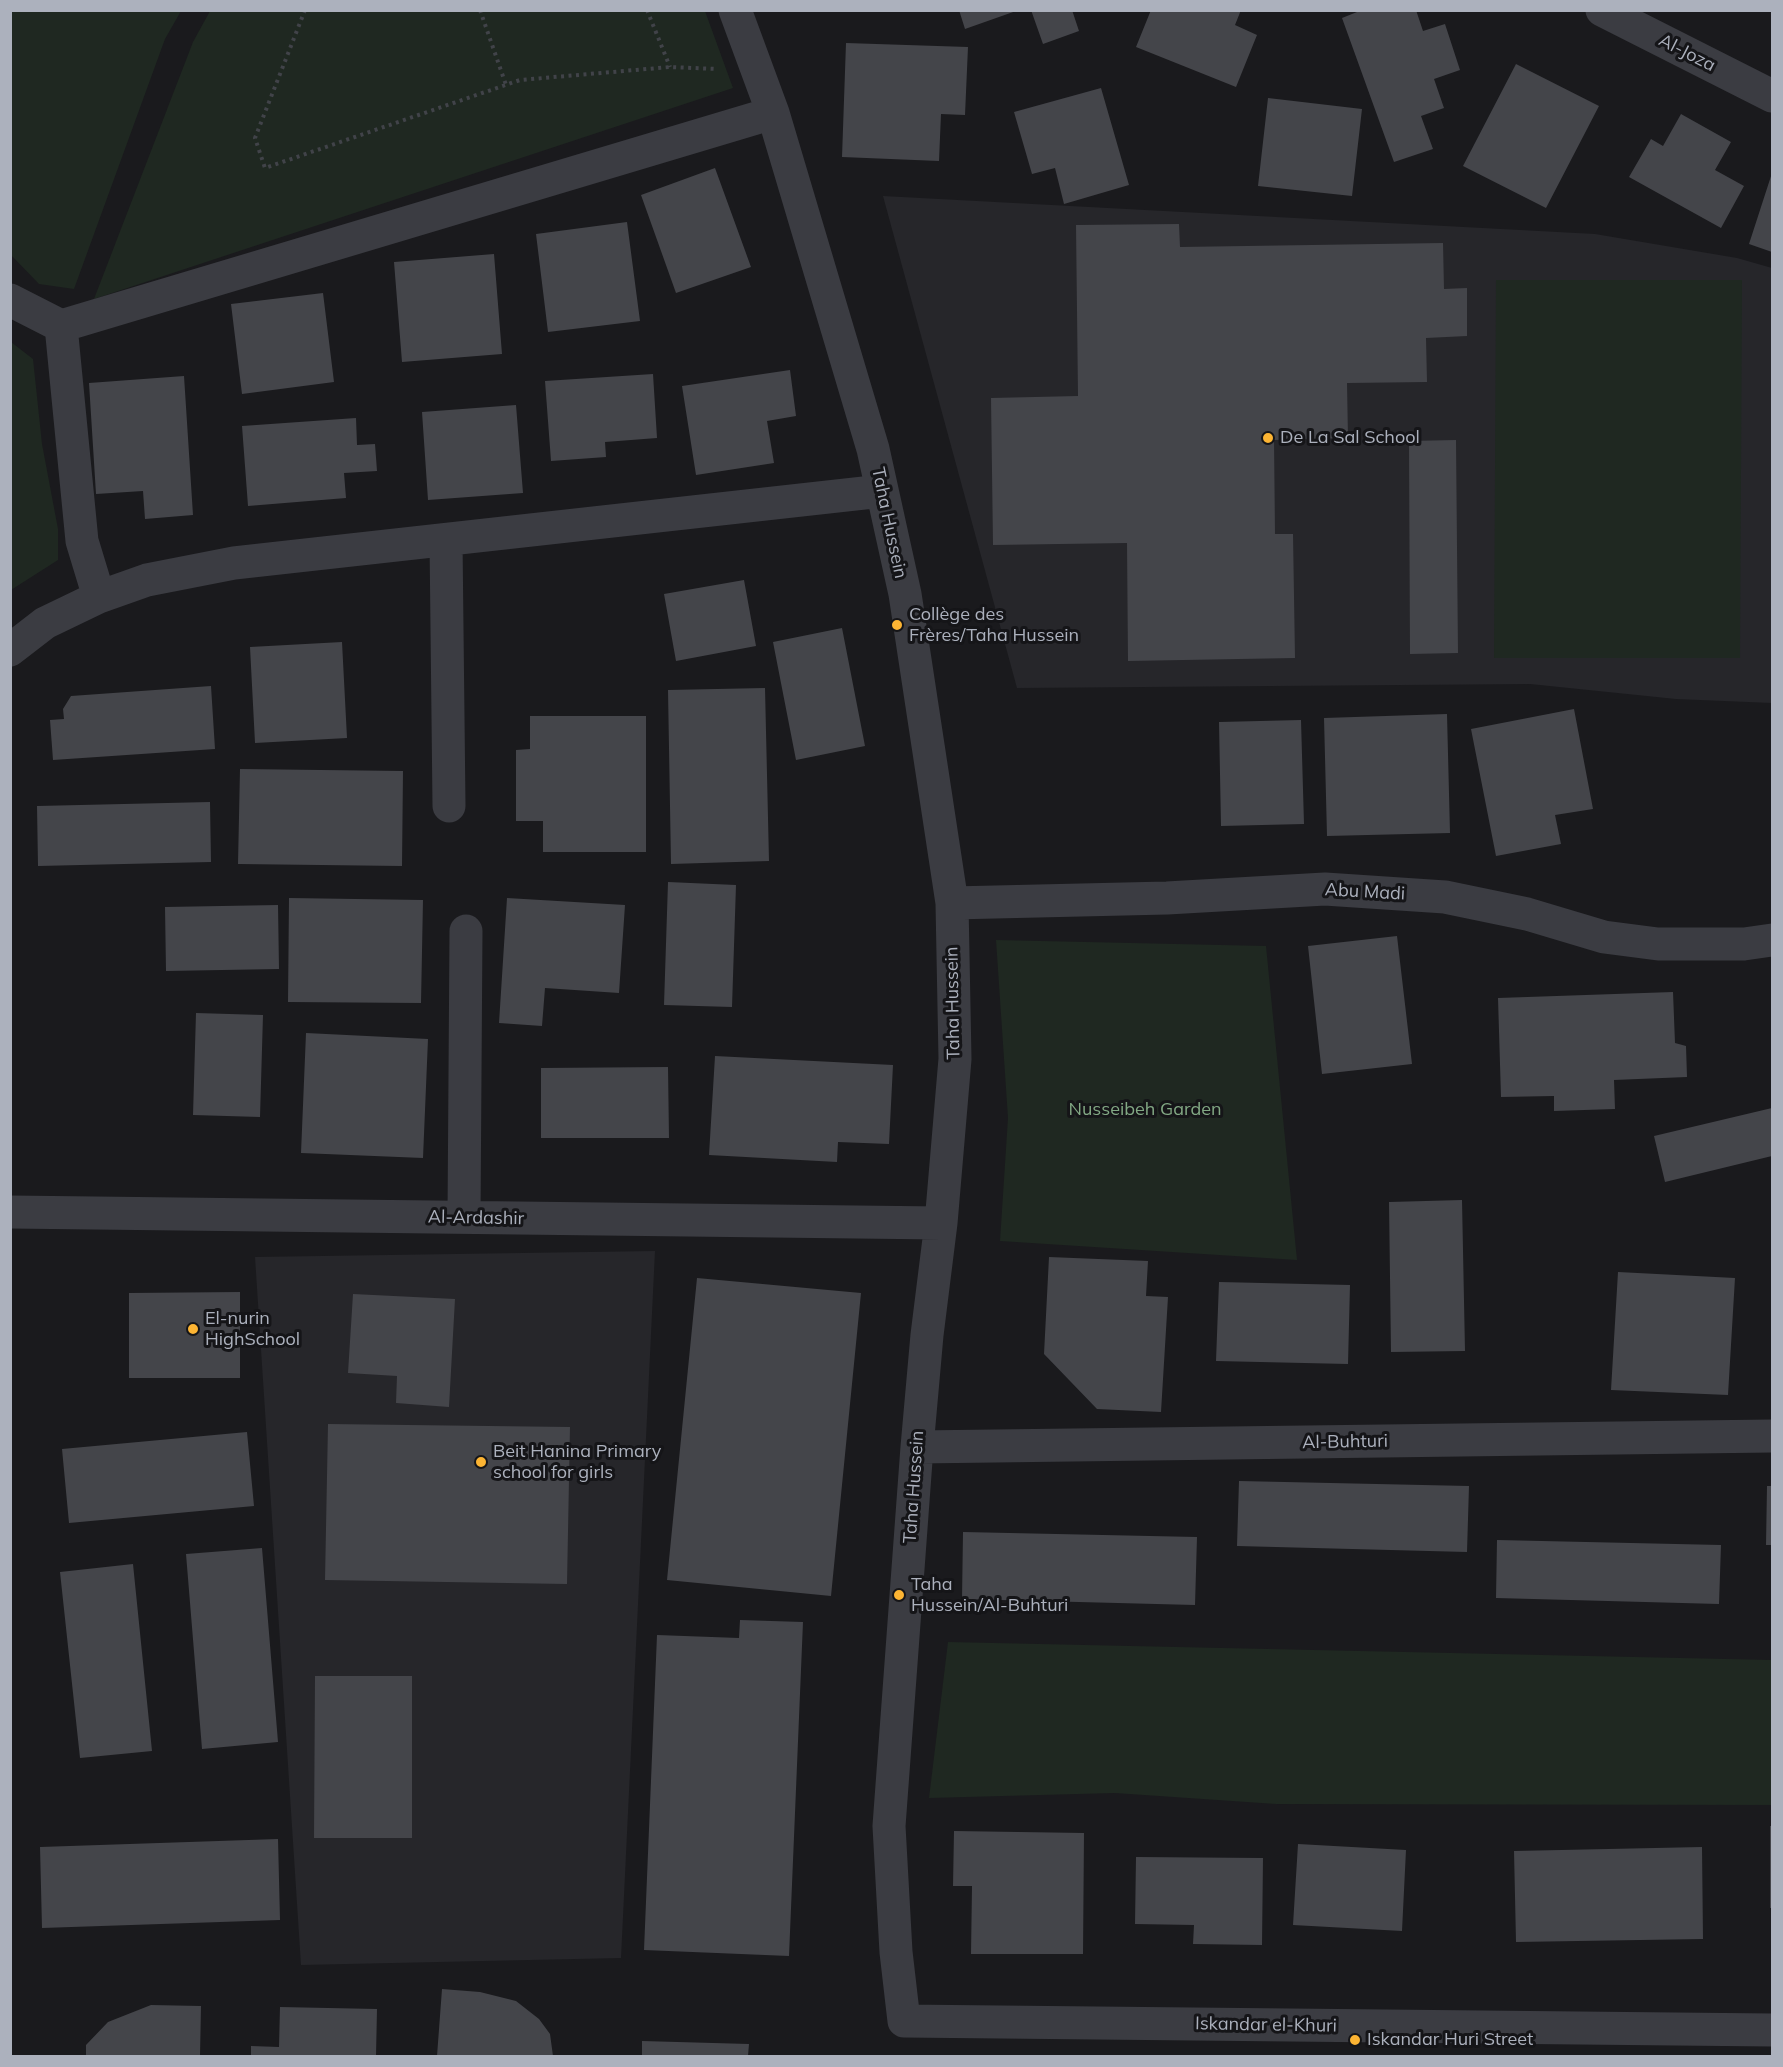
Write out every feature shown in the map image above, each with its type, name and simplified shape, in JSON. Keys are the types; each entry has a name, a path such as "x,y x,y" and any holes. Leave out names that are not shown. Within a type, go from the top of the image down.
{"street":[{"name":"Taha Hussein","path":"735,10 773,113 873,449 905,594 952,903 955,1059 941,1223 916,1447 889,1826 896,1952 904,2021"},
{"name":"Al-Joza","path":"1602,10 1773,96"},
{"path":"10,300 61,326 773,113"},
{"path":"61,326 82,541 99,597"},
{"path":"10,650 45,623 99,597 147,579 234,563 882,490"},
{"path":"446,540 449,806"},
{"name":"Abu Madi","path":"952,903 1167,898 1325,889 1445,897 1527,914 1604,937 1659,944 1744,944 1773,940"},
{"path":"464,1217 466,931"},
{"name":"Al-Ardashir","path":"10,1212 941,1223"},
{"name":"Al-Buhturi","path":"916,1447 1773,1436"},
{"name":"Iskandar el-Khuri","path":"904,2021 1773,2030"}],"path":[{"path":"305,10 255,138 265,168 520,80 670,67 647,10"},
{"path":"480,10 506,85"}],"shaded area":[{"path":"883,196 1595,234 1737,258 1772,268 1772,703 1676,699 1530,684 1017,688"},
{"path":"655,1251 621,1958 301,1965 255,1257"}],"green space":[{"path":"10,11 181,11 165,39 74,289 39,284 11,255"},
{"path":"210,11 705,11 733,88 94,299 193,42"},
{"path":"1496,280 1742,280 1740,658 1494,658"},
{"path":"11,342 33,359 42,444 58,529 58,560 11,590"},
{"name":"Nusseibeh Garden","path":"996,940 1266,946 1297,1260 1000,1241 1008,1118"},
{"path":"948,1642 1772,1660 1772,1805 1276,1804 1115,1793 929,1798"}],"building":[{"path":"959,10 1016,10 1016,11 965,29"},
{"path":"1031,10 1072,10 1079,31 1043,44"},
{"path":"1151,10 1241,10 1235,25 1257,35 1236,87 1136,47"},
{"path":"1362,10 1416,10 1423,31 1445,24 1460,70 1434,79 1444,108 1421,116 1433,149 1394,162 1342,18"},
{"path":"846,43 968,47 965,115 941,114 939,161 842,157"},
{"path":"1516,64 1599,106 1546,208 1463,166"},
{"path":"1101,88 1129,185 1064,204 1055,168 1032,174 1014,112"},
{"path":"1268,98 1362,109 1352,196 1258,186"},
{"path":"1681,114 1731,142 1715,170 1744,186 1721,228 1629,177 1651,139 1663,146"},
{"path":"715,168 751,267 676,293 641,195"},
{"path":"1772,173 1772,252 1749,244"},
{"path":"627,222 640,321 548,332 536,234"},
{"path":"1179,224 1180,247 1443,243 1444,289 1467,288 1467,336 1426,338 1427,382 1347,383 1348,438 1274,440 1275,534 1293,534 1295,658 1128,661 1127,543 993,545 991,398 1078,396 1076,225"},
{"path":"494,254 502,354 402,362 394,262"},
{"path":"323,293 334,382 242,394 231,304"},
{"path":"790,370 796,416 767,421 774,463 696,475 682,386"},
{"path":"653,374 657,438 605,442 606,457 551,461 545,381"},
{"path":"184,376 193,515 145,519 143,491 96,494 89,383"},
{"path":"516,405 523,493 428,500 422,412"},
{"path":"356,418 357,445 375,444 377,471 344,473 346,498 248,506 242,426"},
{"path":"1456,440 1458,653 1410,654 1409,441"},
{"path":"744,580 756,646 676,661 664,594"},
{"path":"842,628 865,746 796,760 773,642"},
{"path":"342,642 347,738 255,743 250,647"},
{"path":"211,686 215,749 53,760 50,720 64,719 63,709 71,696"},
{"path":"765,688 769,861 671,864 668,690"},
{"path":"1574,709 1593,809 1555,815 1561,844 1496,856 1471,729"},
{"path":"1447,714 1450,833 1327,836 1324,718"},
{"path":"530,716 646,716 646,852 543,852 543,821 516,821 516,750 530,749"},
{"path":"1301,720 1304,824 1221,826 1219,722"},
{"path":"240,769 403,771 402,866 238,864"},
{"path":"210,802 211,862 38,866 37,806"},
{"path":"668,882 736,885 732,1007 664,1005"},
{"path":"289,898 423,900 421,1003 288,1002"},
{"path":"507,898 625,905 619,993 545,988 542,1026 499,1023"},
{"path":"278,905 279,969 166,971 165,907"},
{"path":"1397,936 1412,1064 1322,1074 1308,946"},
{"path":"1673,992 1675,1043 1686,1046 1687,1077 1614,1080 1615,1109 1554,1111 1554,1096 1501,1097 1498,998"},
{"path":"196,1013 263,1015 260,1117 193,1115"},
{"path":"306,1033 428,1039 423,1158 301,1153"},
{"path":"715,1056 893,1065 889,1144 838,1142 837,1162 709,1155"},
{"path":"668,1067 669,1138 541,1138 541,1068"},
{"path":"1772,1108 1772,1156 1665,1182 1654,1136"},
{"path":"1462,1200 1465,1351 1391,1352 1389,1202"},
{"path":"1049,1257 1148,1261 1146,1296 1168,1297 1161,1412 1097,1409 1044,1354"},
{"path":"1618,1272 1735,1278 1728,1395 1611,1390"},
{"path":"697,1278 861,1293 831,1596 667,1580"},
{"path":"1219,1282 1350,1285 1348,1364 1216,1361"},
{"path":"240,1292 240,1378 129,1378 129,1293"},
{"path":"353,1294 455,1299 449,1407 396,1403 397,1376 348,1373"},
{"path":"328,1424 570,1427 567,1584 325,1580"},
{"path":"247,1432 254,1506 69,1523 62,1449"},
{"path":"1239,1481 1469,1486 1467,1552 1237,1546"},
{"path":"1767,1486 1772,1486 1772,1545 1766,1545"},
{"path":"963,1532 1197,1537 1195,1605 962,1599"},
{"path":"1497,1540 1721,1545 1719,1604 1496,1598"},
{"path":"262,1548 278,1742 202,1749 186,1554"},
{"path":"133,1564 152,1751 80,1758 60,1572"},
{"path":"740,1620 803,1622 789,1956 644,1950 657,1635 739,1638"},
{"path":"315,1676 412,1676 412,1838 314,1838"},
{"path":"1770,1826 1772,1826 1772,1908 1770,1908"},
{"path":"954,1831 1084,1833 1083,1954 971,1954 972,1886 953,1886"},
{"path":"278,1839 280,1920 42,1928 40,1847"},
{"path":"1298,1844 1406,1850 1402,1931 1293,1925"},
{"path":"1702,1847 1703,1939 1516,1942 1514,1851"},
{"path":"1136,1857 1263,1858 1262,1945 1193,1944 1194,1925 1135,1924"},
{"path":"442,1989 480,1992 516,2001 539,2019 550,2034 553,2056 437,2056"},
{"path":"151,2005 201,2006 200,2056 86,2056 86,2045 108,2022"},
{"path":"280,2007 377,2009 376,2056 251,2056 251,2046 279,2047"},
{"path":"642,2041 749,2044 748,2056 642,2056"}],"place":[{"name":"De La Sal School","path":"1268,438"},
{"name":"Collège des Frères/Taha Hussein","path":"897,625"},
{"name":"El-nurin HighSchool","path":"193,1329"},
{"name":"Beit Hanina Primary school for girls","path":"481,1462"},
{"name":"Taha Hussein/Al-Buhturi","path":"899,1595"},
{"name":"Iskandar Huri Street","path":"1355,2040"}]}
